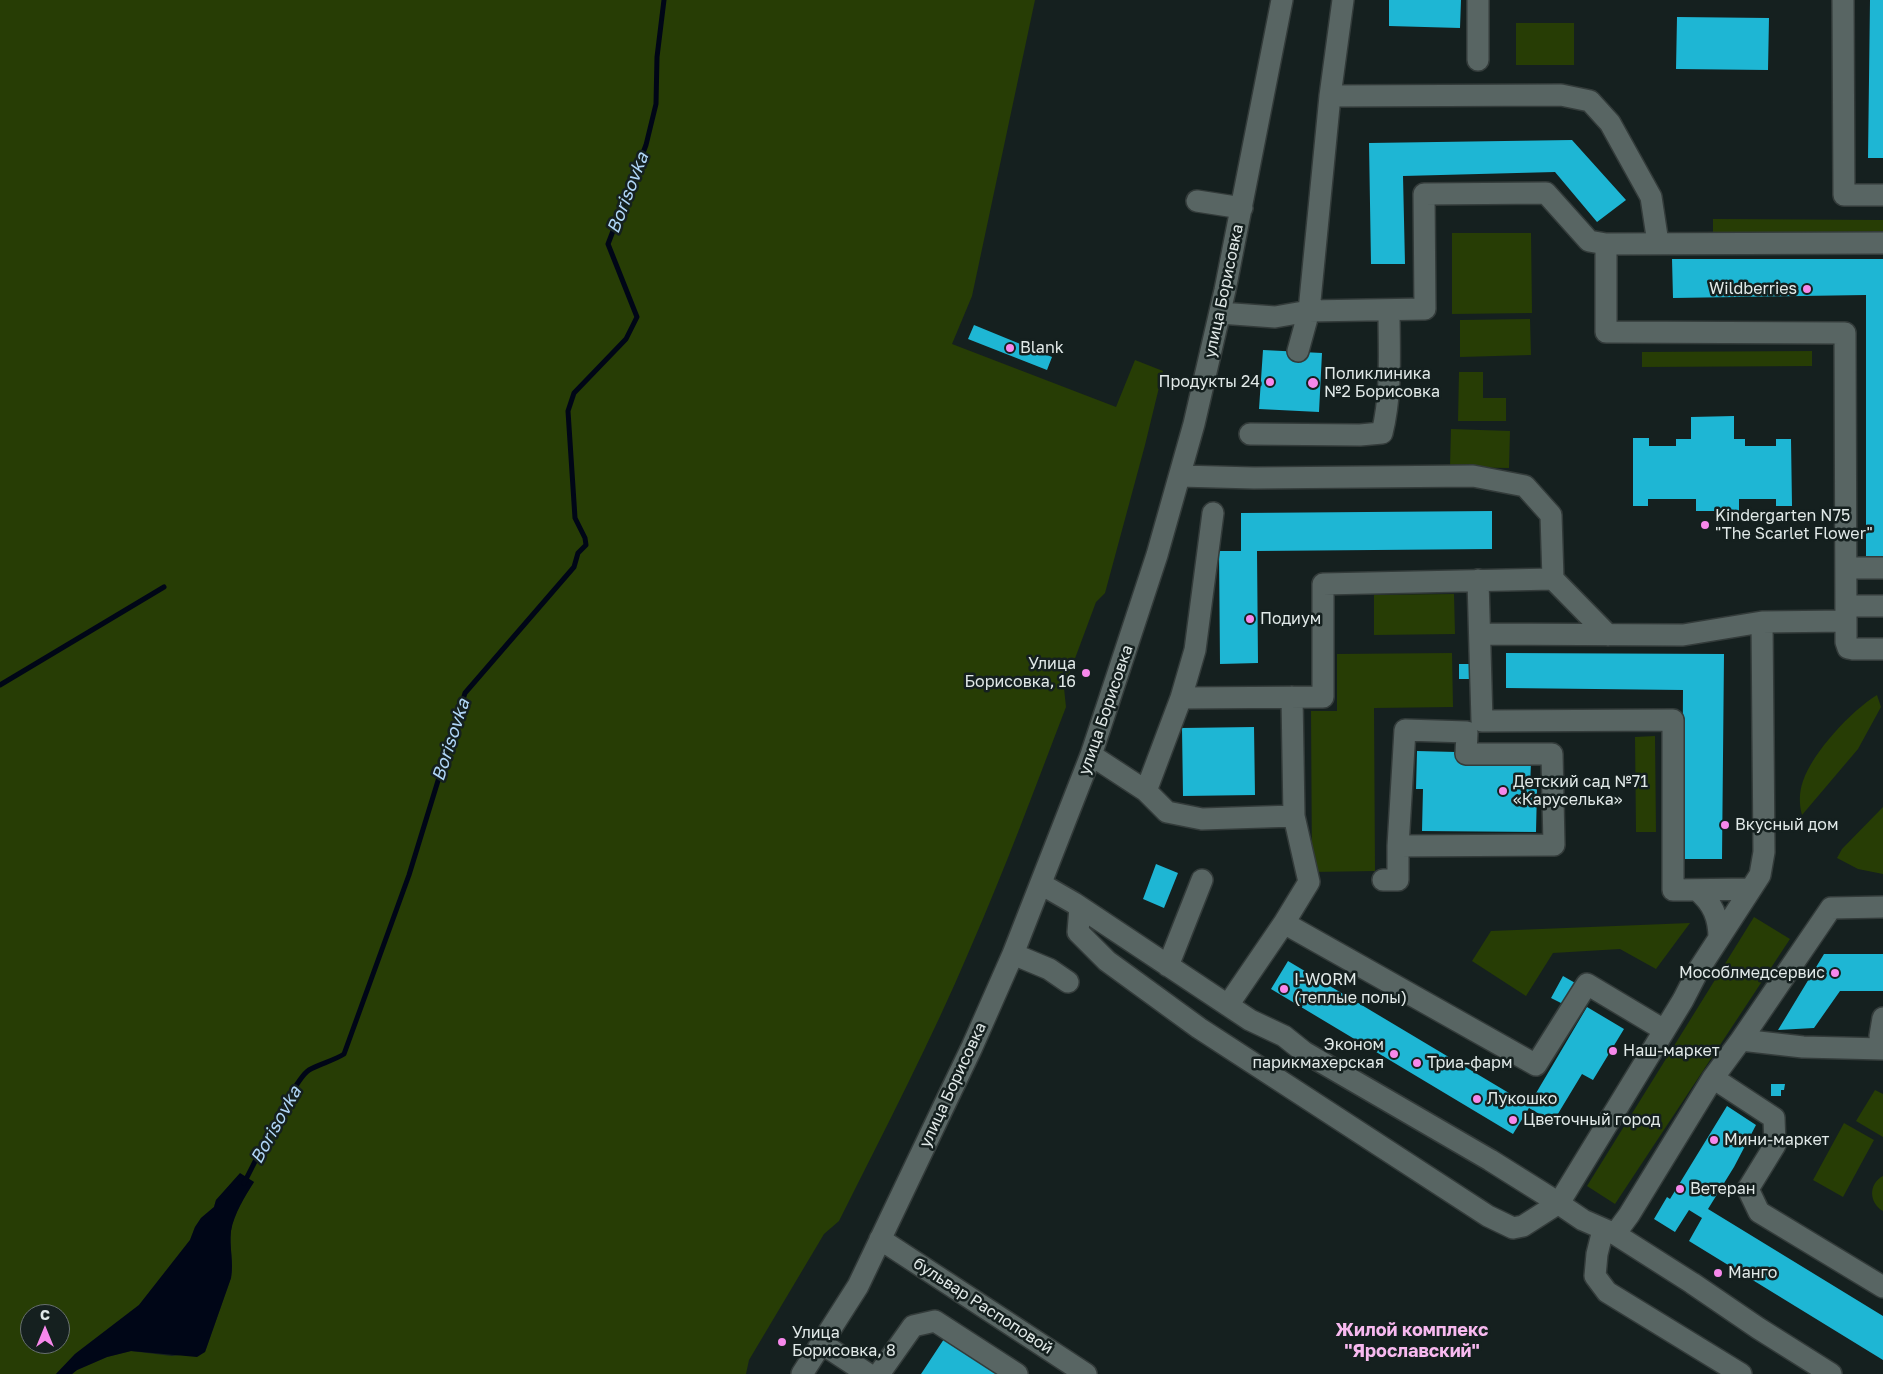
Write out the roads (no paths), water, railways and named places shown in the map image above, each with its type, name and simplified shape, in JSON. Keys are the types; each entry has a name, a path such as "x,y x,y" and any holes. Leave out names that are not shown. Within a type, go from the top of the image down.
{"street":[{"name":"улица Борисовка","path":"802,1374 858,1286 972,1047 1013,954 1091,755 1135,625 1180,476 1220,314 1282,0"},
{"path":"1298,351 1308,310 1330,96 1343,0"},
{"path":"1478,0 1478,60"},
{"path":"1843,0 1844,195 1883,195"},
{"path":"1330,96 1561,95 1590,101 1610,122 1652,197 1658,243"},
{"path":"1220,314 1276,318 1308,310 1425,310 1424,194 1546,193 1589,241 1606,244 1883,243"},
{"path":"1197,201 1242,208"},
{"path":"1606,244 1606,332 1845,333 1846,642 1848,648 1853,650 1883,649"},
{"path":"1250,434 1360,435 1382,433 1387,412 1388,310"},
{"path":"1180,476 1254,478 1473,476 1525,486 1551,515 1553,578 1608,635"},
{"path":"1146,791 1181,698 1195,650 1213,513"},
{"path":"1847,568 1883,568"},
{"path":"1181,698 1323,697 1323,584 1553,578"},
{"path":"1478,580 1482,721 1673,720 1673,890 1751,889"},
{"path":"1480,634 1683,635 1762,622 1847,613 1883,606"},
{"path":"1080,907 1078,932 1107,961 1199,1028 1488,1216 1513,1228 1523,1226 1558,1203 1683,1000 1699,969 1760,875 1764,860 1762,622"},
{"path":"1228,1005 1284,923 1309,882 1294,816 1292,697"},
{"path":"1382,880 1398,880 1398,846 1405,730 1467,732 1466,754 1552,754 1554,846 1398,846"},
{"path":"1091,755 1146,791 1167,812 1202,819 1294,816"},
{"path":"1168,966 1202,880"},
{"path":"1041,884 1080,907 1250,1020 1284,1036 1304,1052 1490,1160 1583,1220 1609,1232 1692,1283 1831,1374"},
{"path":"1697,890 1713,909 1719,923 1719,938"},
{"path":"1741,1374 1607,1292 1595,1276 1597,1254 1609,1232 1629,1215 1713,1078 1831,908 1883,907"},
{"path":"1284,923 1536,1065 1587,984 1664,1030"},
{"path":"1013,954 1049,969 1068,982"},
{"path":"1741,1040 1803,1047 1883,1047 1880,1036 1883,1018"},
{"path":"1713,1078 1774,1118 1775,1145 1748,1189 1759,1212 1883,1286"},
{"name":"бульвар Распоповой","path":"880,1239 1086,1374"},
{"path":"879,1374 913,1326 935,1321 1017,1374"},
{"path":"821,1343 868,1374"}],"water":[{"path":"240,1173 254,1182 240,1205 232,1225 231,1278 205,1352 197,1357 131,1351 107,1357 72,1374 56,1374 75,1354 139,1305 190,1240 201,1218 214,1207 216,1200"}],"waterway":[{"name":"Borisovka","path":"244,1183 275,1122 302,1077 309,1070 344,1054 409,875 465,693 574,567 578,553 586,545 585,538 575,518 568,411 574,393 626,339 637,317 608,244 646,145 656,104 657,57 664,0"},
{"path":"0,685 164,587"}],"place":[{"name":"Wildberries","path":"1807,289"},
{"name":"Blank","path":"1010,348"},
{"name":"Продукты 24","path":"1270,382"},
{"name":"Поликлиника №2 Борисовка","path":"1313,383"},
{"name":"Kindergarten N75 \"The Scarlet Flower\"","path":"1705,525"},
{"name":"Подиум","path":"1250,619"},
{"name":"Улица Борисовка, 16","path":"1086,673"},
{"name":"Детский сад №71 «Каруселька»","path":"1503,791"},
{"name":"Вкусный дом","path":"1725,825"},
{"name":"Мособлмедсервис","path":"1835,973"},
{"name":"I-WORM (теплые полы)","path":"1284,989"},
{"name":"Наш-маркет","path":"1613,1051"},
{"name":"Эконом парикмахерская","path":"1394,1054"},
{"name":"Триа-фарм","path":"1417,1063"},
{"name":"Лукошко","path":"1477,1099"},
{"name":"Цветочный город","path":"1513,1120"},
{"name":"Мини-маркет","path":"1714,1140"},
{"name":"Ветеран","path":"1680,1189"},
{"name":"Манго","path":"1718,1273"},
{"name":"Улица Борисовка, 8","path":"782,1342"}],"district":[{"name":"Жилой комплекс \"Ярославский\"","path":"1412,1340"}]}
